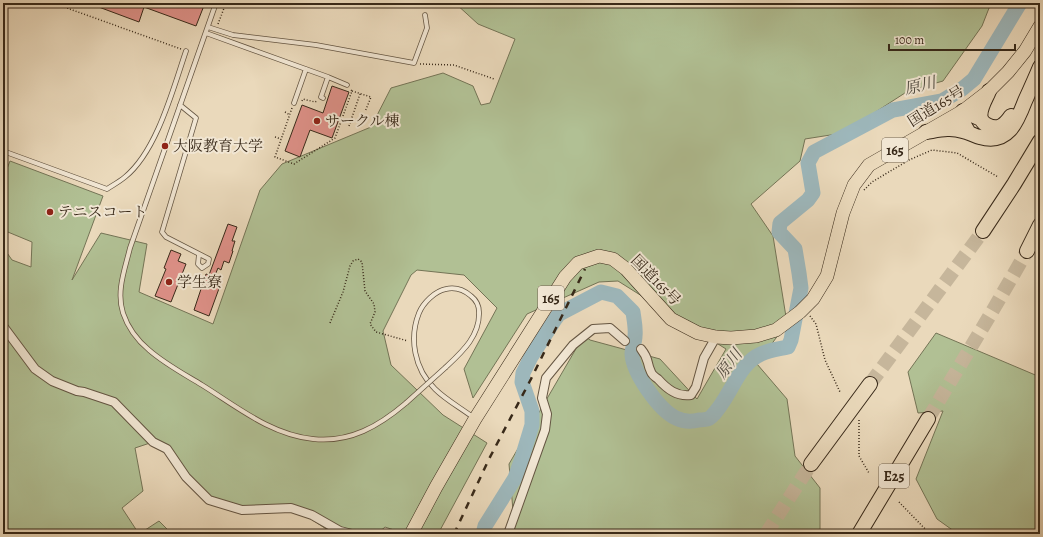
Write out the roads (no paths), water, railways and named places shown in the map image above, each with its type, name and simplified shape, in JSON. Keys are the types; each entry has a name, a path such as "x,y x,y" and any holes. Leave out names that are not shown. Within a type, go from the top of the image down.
{"highway":[{"name":"国道165号","path":"412,534 436,487 475,419 565,276 578,263 599,256 613,259 626,269 671,319 698,333 716,338 756,336 776,330 802,310 813,299 827,276 843,212 854,185 869,165 963,111 989,91 1008,72 1025,51 1040,26"},
{"path":"969,133 962,121 963,111 981,119 985,124 994,128 999,128 1005,124 1017,106 1040,56"},
{"path":"926,132 948,128 969,133 981,138 1000,137 1011,130 1020,114 1040,67"},
{"path":"981,119 983,106 989,91"},
{"path":"983,231 1040,141"},
{"path":"1027,251 1040,225"},
{"path":"811,464 870,384"},
{"name":"E25","path":"859,534 928,419"}],"street":[{"path":"3,326 35,369 52,381 77,391 114,402 153,442 168,449 172,459 186,477 209,500 242,510 291,508 312,515 340,531 352,534"},
{"path":"508,534 545,430 547,414 542,398 546,378 573,345 593,329 610,328 625,340"},
{"path":"641,349 647,356 651,373 662,384 672,392 684,396 691,395 696,387 704,358 716,338"}],"lane":[{"path":"216,3 130,248 121,284 123,313 129,326 137,338 158,358 259,420 285,433 300,437 326,439 352,435 374,426 390,417 406,403 446,367 463,350 475,333 480,320 479,308 474,298 466,292 456,288 444,289 422,306 415,322 414,342 416,356 425,377 435,389 475,419"},
{"path":"208,27 234,35 316,45 414,64 427,28 425,15"},
{"path":"206,33 347,85"},
{"path":"3,151 107,189 126,177 141,159 154,138 162,122 186,51"},
{"path":"294,103 306,69"},
{"path":"322,98 328,78"},
{"path":"180,105 196,118 162,232 166,237 199,254"}],"waterway":[{"name":"原川","path":"483,534 485,526 515,478 532,425 532,411 522,382 523,373 531,357 559,314 601,292 617,296 633,312 635,330 632,350 633,362 648,390 662,407 676,418 685,421 705,420 710,418 718,410 740,374 753,359 761,354 788,347 791,340 801,288 795,249 779,232 780,223 808,200 813,193 808,163 814,152 893,110 942,101 962,89 974,79 1020,3"}],"tunnel":[{"path":"870,384 983,231"},
{"path":"928,419 1027,251"},
{"path":"766,534 811,464"}],"railway":[{"path":"454,534 489,459 531,379 585,269"}],"place":[{"name":"サークル棟","path":"317,121"},
{"name":"大阪教育大学","path":"165,146"},
{"name":"テニスコート","path":"50,212"},
{"name":"学生寮","path":"169,282"}]}
